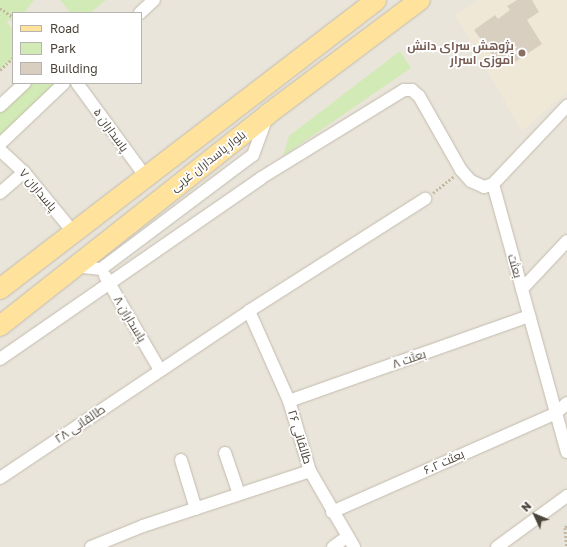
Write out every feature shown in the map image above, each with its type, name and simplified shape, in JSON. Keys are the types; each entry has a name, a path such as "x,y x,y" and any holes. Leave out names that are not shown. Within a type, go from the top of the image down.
{"main road":[{"path":"0,289 74,233 145,176 376,0"},
{"name":"بلوار پاسداران غربی","path":"0,326 268,114 420,0"}],"street":[{"path":"141,12 154,0"},
{"path":"0,106 24,84"},
{"path":"0,144 63,84"},
{"name":"پاسداران ۵","path":"78,84 145,176"},
{"path":"0,359 261,178 404,90 412,90 419,96 461,170 471,181 484,187 492,184 567,106"},
{"path":"75,266 101,269 253,155 268,114"},
{"name":"پاسداران ۷","path":"0,150 24,172 74,233"},
{"path":"0,193 24,172"},
{"name":"بعثت","path":"492,184 567,452"},
{"path":"160,370 249,310 425,199"},
{"path":"522,289 567,241"},
{"name":"پاسداران ۸","path":"101,269 160,370"},
{"name":"طالقانی ۲۶","path":"91,547 114,543 196,509 310,471 289,401 249,310"},
{"name":"بعثت ۸","path":"289,401 529,316"},
{"name":"طالقانی ۲۸","path":"0,478 160,370"},
{"path":"556,413 567,402"},
{"name":"بعثت ۶.۲","path":"332,512 556,413"},
{"path":"225,453 239,494"},
{"path":"181,460 196,509"},
{"path":"310,471 346,537 354,547"},
{"path":"497,547 567,496"},
{"path":"333,547 346,537"}],"path":[{"path":"0,8 12,16"},
{"path":"0,70 12,59"},
{"path":"425,199 461,170"},
{"path":"567,526 565,528 567,546"}],"shaded area":[{"path":"0,0 567,0 567,547 0,547"},
{"name":"پژوهش سرای دانش آموزی اسرار","path":"480,0 567,0 567,91 522,131 455,15"}],"green space":[{"path":"0,0 34,0 25,12 12,12 12,20 6,21 12,29 12,59 0,70"},
{"path":"60,0 106,0 91,12 70,12"},
{"path":"400,51 411,68 283,156 289,136"},
{"path":"28,84 58,84 0,138 0,110"}],"building":[{"path":"517,0 532,0 539,12 527,20 542,44 515,62 513,59 501,67 474,30 495,15 498,19 510,10 507,6"}],"place":[{"name":"پژوهش سرای دانش آموزی اسرار","path":"522,53"}]}
